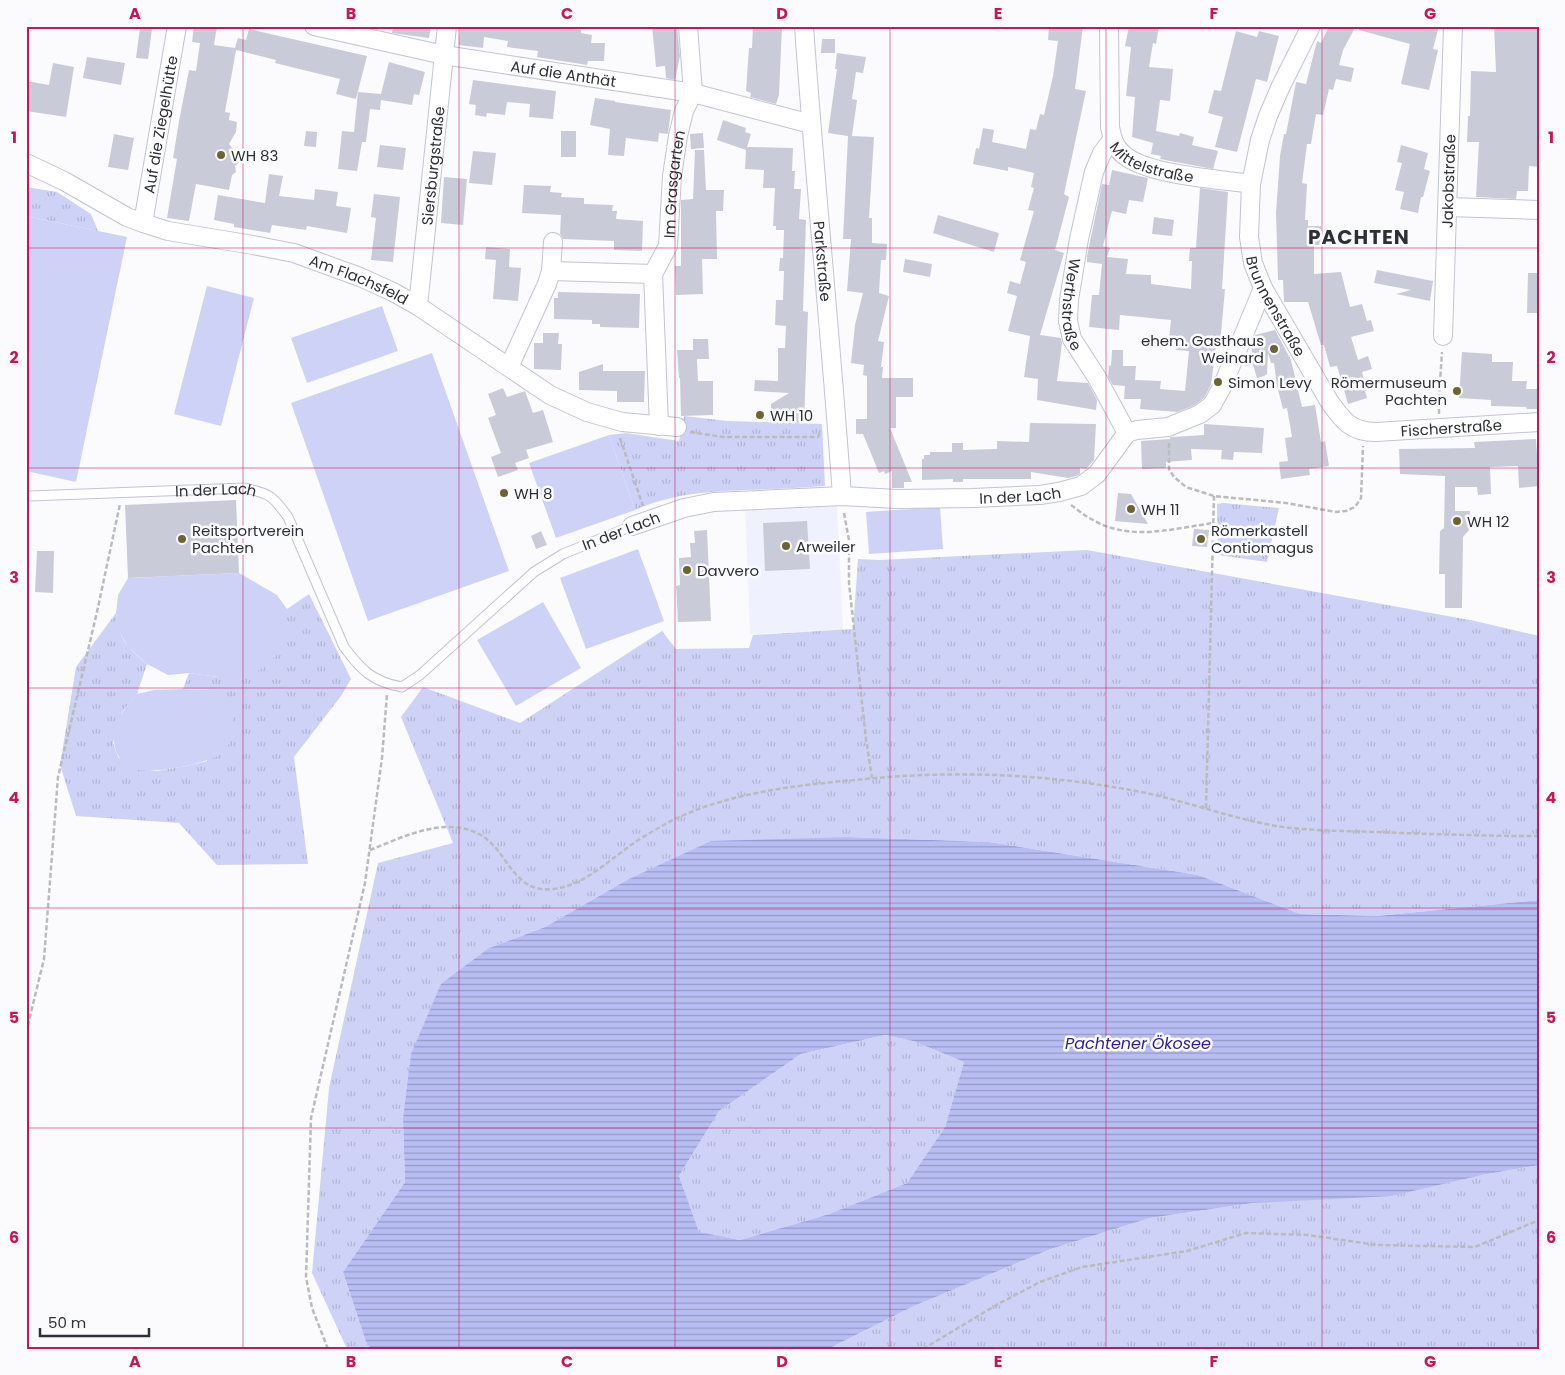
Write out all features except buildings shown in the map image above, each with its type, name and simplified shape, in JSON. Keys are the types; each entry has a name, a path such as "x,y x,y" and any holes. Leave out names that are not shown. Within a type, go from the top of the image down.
{"street":[{"name":"Auf die Ziegelhütte","path":"143,223 177,26"},
{"name":"Siersburgstraße","path":"418,306 447,26"},
{"path":"688,26 693,93"},
{"name":"Parkstraße","path":"804,26 842,496"},
{"name":"Mittelstraße","path":"1109,26 1108,97 1112,140 1122,154 1141,166 1156,170 1251,184"},
{"name":"Brunnenstraße","path":"1311,26 1268,116 1254,164 1251,184 1249,237 1253,263 1263,288 1329,401 1341,419 1364,432"},
{"name":"Jakobstraße","path":"1443,336 1453,26"},
{"name":"Auf die Anthät","path":"317,27 444,55 693,93 811,124"},
{"name":"Im Grasgarten","path":"653,274 668,246 672,176 678,136 684,110 693,93"},
{"name":"Werthstraße","path":"1112,140 1102,153 1094,172 1079,238 1069,300 1068,321 1072,339 1096,376 1127,433"},
{"name":"Am Flachsfeld","path":"26,163 64,181 127,217 143,223 168,231 294,254 360,277 418,306 550,394 587,412 622,422 677,427"},
{"path":"1448,207 1539,210"},
{"path":"509,367 547,284 551,271 552,242"},
{"path":"551,271 653,274 659,426"},
{"path":"1127,433 1137,430 1168,427 1200,414 1212,405 1222,387 1263,288"},
{"name":"Fischerstraße","path":"1364,432 1539,422"},
{"name":"In der Lach","path":"632,526 684,508 714,502 842,496 897,499 973,498 1059,492 1081,486 1098,474 1127,433"}],"lane":[{"name":"In der Lach","path":"30,496 244,488 264,492 277,502 288,517 344,647 357,665 372,678 388,685 402,687 420,675 534,572 563,554 632,526"}],"path":[{"path":"1440,429 1439,397 1443,336"},
{"path":"622,422 620,436 643,506"},
{"path":"677,427 692,432 723,437 818,437 823,429 837,427"},
{"path":"1168,427 1169,469 1174,477 1186,487 1214,496 1286,503 1336,512 1346,511 1355,507 1361,498 1364,432"},
{"path":"26,1033 44,959 58,776 123,492"},
{"path":"1059,492 1070,505 1094,521 1126,532 1147,533 1214,523"},
{"path":"842,496 844,522 849,540 849,583 872,778"},
{"path":"1206,808 1214,496"},
{"path":"328,1349 312,1308 306,1277 311,1118 365,883 382,758 388,685"},
{"path":"370,850 435,828 459,829 479,834 495,846 513,872 523,881 537,888 552,890 568,886 590,875 633,843 666,823 695,810 727,800 760,793 872,778 989,773 1036,776 1142,792 1274,825 1316,830 1539,836"},
{"path":"923,1349 998,1304 1040,1282 1082,1267 1187,1252 1246,1234 1308,1235 1377,1245 1475,1247 1539,1220"}],"shaded area":[{"path":"837,506 843,630 750,634 745,510"}],"green space":[{"path":"26,187 57,192 91,214 98,231 26,216"},
{"path":"26,216 127,237 76,482 26,471"},
{"path":"207,286 254,298 221,426 174,414"},
{"path":"382,306 398,351 307,383 291,338"},
{"path":"432,353 509,571 368,621 291,403"},
{"path":"684,416 728,421 822,424 825,486 702,493 661,500 635,510 609,435 626,433 679,441"},
{"path":"609,435 635,510 556,538 529,463"},
{"path":"1217,504 1279,508 1267,562 1218,555"},
{"path":"940,507 943,549 869,554 866,512"},
{"path":"638,549 664,621 586,649 560,578"},
{"path":"1087,550 1475,621 1539,636 1539,900 1377,916 1300,914 1198,875 989,842 849,837 627,880 545,927 489,948 403,1119 405,1182 343,1272 367,1345 373,1349 347,1349 312,1273 329,1088 378,863 453,843 401,717 423,687 520,723 662,631 676,649 749,648 753,635 853,629 858,559 879,560"},
{"path":"239,573 277,595 287,609 284,646 260,670 218,677 189,673 168,675 147,664 128,647 118,629 116,613 118,595 128,578"},
{"path":"309,594 351,679 341,696 294,757 308,864 217,865 179,823 76,816 60,765 76,667 116,613 119,630 125,642 147,664 137,694 122,712 113,743 118,757 130,768 157,771 207,761 213,690 183,689 189,673 218,677 287,626 287,609"},
{"path":"543,602 581,668 516,706 477,640"},
{"path":"154,690 213,690 230,699 233,731 225,750 211,759 180,767 162,770 136,770 128,767 118,756 114,743 115,727 122,713 137,694"},
{"path":"885,1035 913,1041 964,1062 945,1127 907,1183 829,1214 740,1240 699,1233 679,1176 719,1111 801,1054"},
{"path":"1539,1165 1539,1349 828,1349 914,1306 1051,1249 1150,1218 1253,1203 1482,1175"}],"water":[{"name":"Pachtener Ökosee","path":"849,837 989,842 1198,875 1300,914 1377,916 1539,900 1539,1165 1482,1175 1391,1196 1253,1203 1150,1218 1051,1249 914,1306 828,1349 373,1349 367,1345 343,1272 405,1182 403,1119 411,1054 441,984 489,948 545,927 627,880 711,841","holes":["885,1035 913,1041 964,1062 945,1127 907,1183 829,1214 740,1240 699,1232 679,1176 719,1111 801,1054"]}],"place":[{"name":"WH 83","path":"221,155"},
{"name":"ehem. Gasthaus Weinard","path":"1274,349"},
{"name":"Simon Levy","path":"1218,382"},
{"name":"Römermuseum Pachten","path":"1457,391"},
{"name":"WH 10","path":"760,415"},
{"name":"WH 8","path":"504,493"},
{"name":"WH 11","path":"1131,509"},
{"name":"WH 12","path":"1457,521"},
{"name":"Reitsportverein Pachten","path":"182,539"},
{"name":"Römerkastell Contiomagus","path":"1201,539"},
{"name":"Arweiler","path":"786,546"},
{"name":"Davvero","path":"687,570"}],"district":[{"name":"PACHTEN","path":"1359,237"}]}
